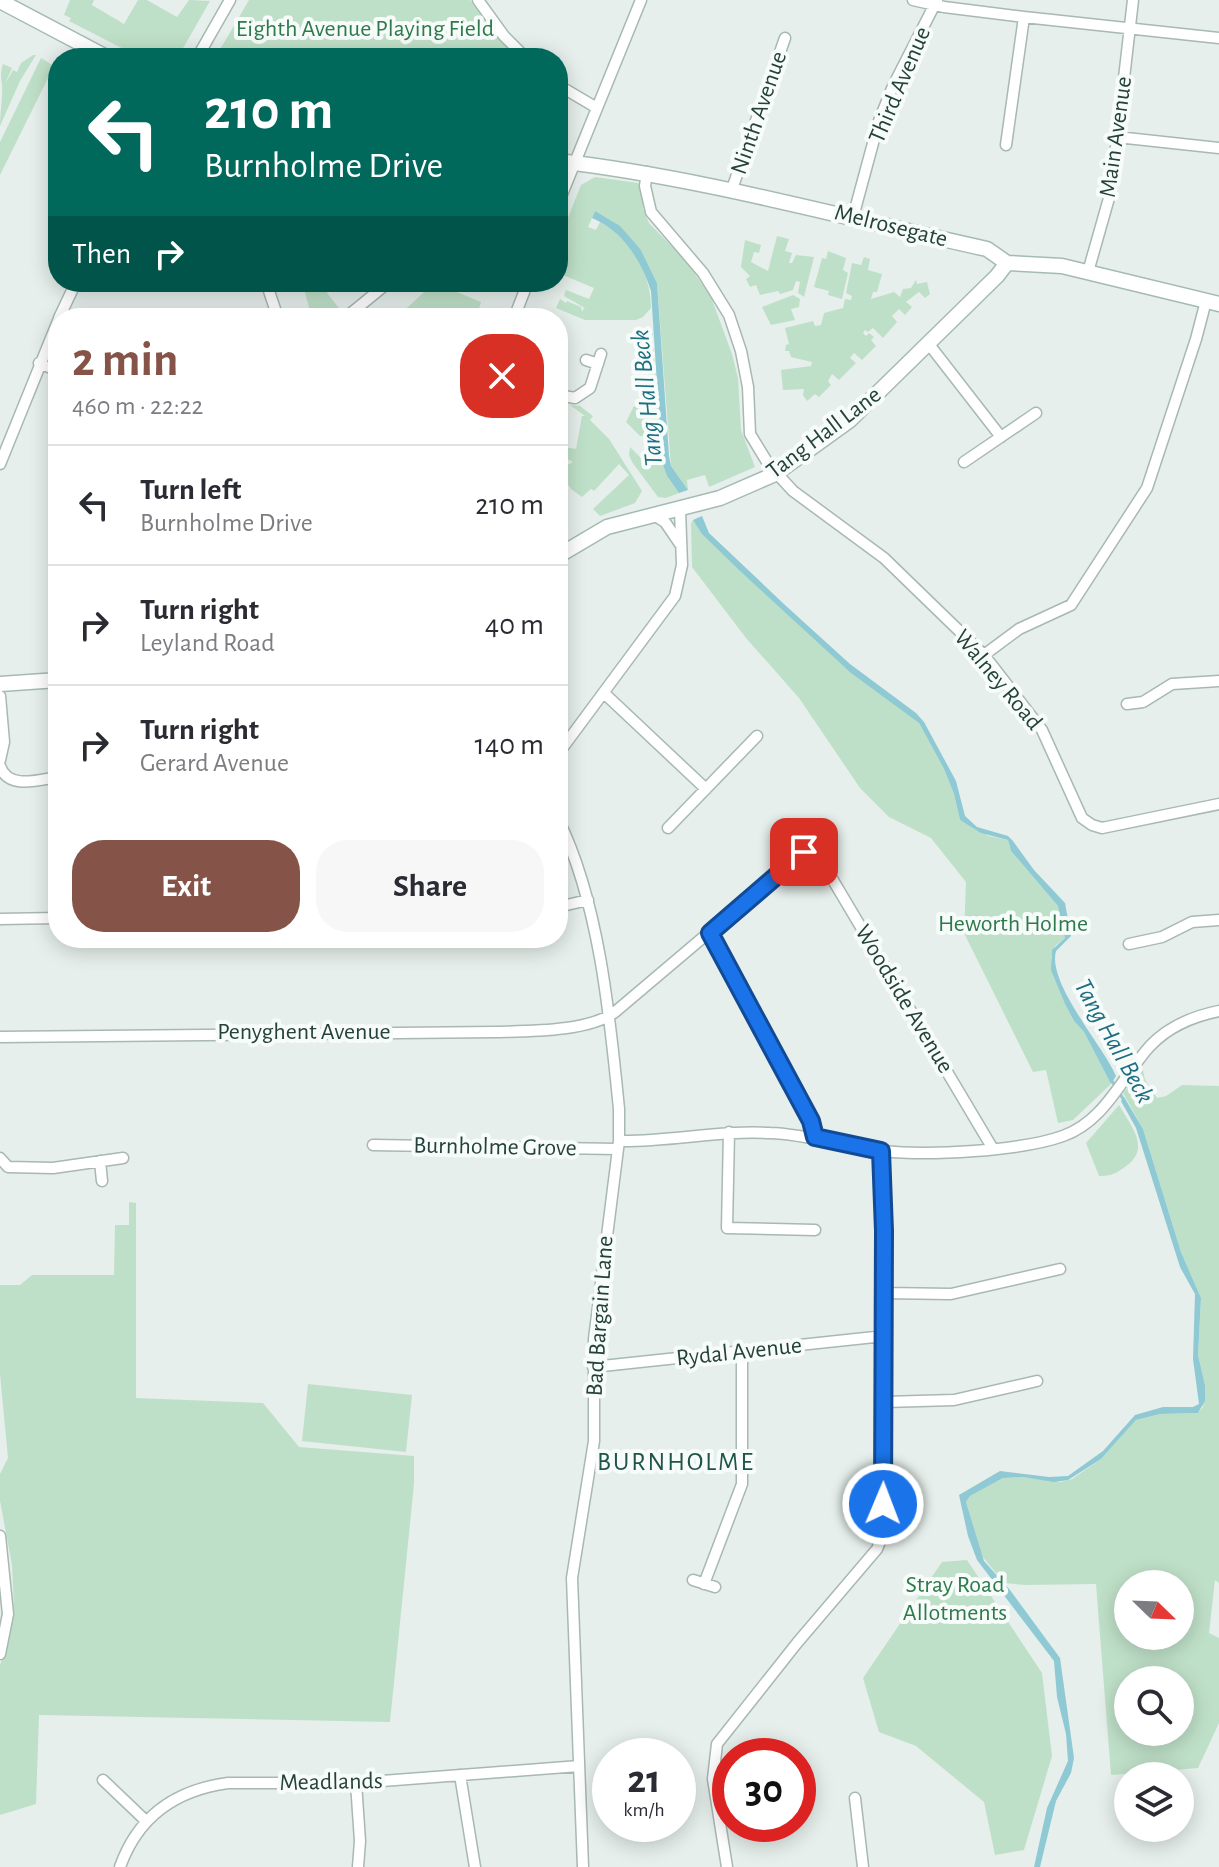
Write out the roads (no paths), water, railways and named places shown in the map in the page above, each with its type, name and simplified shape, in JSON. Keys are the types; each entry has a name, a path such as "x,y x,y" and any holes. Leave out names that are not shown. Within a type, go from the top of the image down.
{"street":[{"path":"203,48 230,0"},
{"path":"478,0 516,48"},
{"path":"568,178 641,0"},
{"path":"913,0 1024,17 1219,38"},
{"name":"Main Avenue","path":"1088,272 1111,191 1133,0"},
{"path":"0,1 88,48"},
{"name":"Third Avenue","path":"853,217 879,121 893,86 936,3"},
{"path":"1006,145 1024,17"},
{"name":"Ninth Avenue","path":"732,189 785,38"},
{"path":"568,91 597,108"},
{"path":"1117,137 1219,148"},
{"name":"Melrosegate","path":"568,162 647,172 732,189 987,249 1007,263 1062,266 1212,302"},
{"name":"Walney Road","path":"647,172 645,186 651,212 703,273 729,315 741,351 748,387 750,434 775,474 793,491 884,558 984,655 1042,730 1082,818 1102,828 1219,804"},
{"name":"Tang Hall Lane","path":"568,550 607,527 701,504 775,474 850,420 1007,263"},
{"path":"357,308 377,292"},
{"path":"984,655 1019,629 1071,605 1147,488 1196,339 1212,302"},
{"path":"928,343 1001,437"},
{"path":"0,464 48,344"},
{"path":"568,397 584,395 590,388 599,359 586,360"},
{"path":"39,363 48,367"},
{"path":"964,462 1036,413"},
{"path":"568,741 675,596 682,565 680,510"},
{"path":"652,514 665,522 682,546"},
{"path":"0,684 48,681"},
{"path":"1127,704 1143,702 1172,684 1219,681"},
{"path":"605,694 706,789"},
{"path":"0,696 4,742 0,760"},
{"path":"668,828 757,736"},
{"path":"0,766 8,778 16,782 48,778"},
{"name":"Bad Bargain Lane","path":"568,840 588,900 619,1109 618,1145 599,1285 593,1367 594,1441 572,1578 583,1867"},
{"name":"Woodside Avenue","path":"710,933 804,852 818,855 993,1149"},
{"path":"568,905 588,900"},
{"path":"0,919 48,918"},
{"path":"1129,944 1162,937 1192,922 1219,920"},
{"path":"607,1017 710,933 811,1121 815,1137"},
{"name":"Burnholme Grove","path":"373,1145 618,1145 729,1132 815,1137 881,1151 993,1149 1063,1136 1095,1118 1152,1044 1193,1018 1219,1011"},
{"name":"Penyghent Avenue","path":"0,1037 495,1032 549,1029 607,1017"},
{"path":"729,1132 727,1228 815,1230"},
{"path":"727,1867 713,1779 717,1744 881,1542 885,1293 881,1151"},
{"path":"0,1158 5,1165 18,1169 53,1168 123,1158"},
{"path":"100,1161 102,1181"},
{"path":"885,1293 951,1294 1060,1269"},
{"name":"Rydal Avenue","path":"593,1367 884,1336"},
{"path":"704,1584 742,1484 742,1353"},
{"path":"884,1402 954,1400 1037,1381"},
{"path":"0,1536 4,1613 0,1654"},
{"name":"Meadlands","path":"120,1867 133,1837 146,1821 178,1796 211,1785 356,1783 579,1766"},
{"path":"460,1775 475,1867"},
{"path":"103,1780 146,1821"},
{"path":"356,1783 360,1841 358,1867"},
{"path":"855,1798 863,1867"}],"water":[{"path":"595,211 620,226 641,250 657,283 669,456 671,466 688,490 679,493 667,476 662,461 651,291 642,268 629,248 613,231 592,218"},
{"path":"702,516 709,533 785,605 850,664 916,713 956,781 965,816 977,827 1008,836 1065,903 1071,936 1056,951 1060,980 1116,1076 1111,1084 1084,1032 1065,1004 1051,970 1052,950 1065,938 1058,906 1011,851 1008,840 981,833 960,820 944,769 919,723 851,673 739,570 702,534 693,520"},
{"path":"1124,1097 1143,1129 1181,1252 1201,1298 1198,1355 1205,1385 1205,1401 1198,1413 1160,1414 1136,1420 1101,1459 1068,1480 1054,1482 1023,1477 1003,1478 970,1496 966,1502 984,1561 1010,1590 1060,1658 1074,1758 1071,1773 1056,1801 1040,1867 1034,1867 1047,1808 1068,1761 1054,1661 977,1560 959,1495 1000,1471 1068,1476 1103,1451 1135,1415 1163,1407 1193,1407 1199,1404 1193,1359 1195,1294 1180,1267 1136,1128 1121,1101"}],"waterway":[{"name":"Tang Hall Beck","path":"1112,1081 1125,1102"}],"district":[{"name":"BURNHOLME","path":"676,1462"}],"park label":[{"name":"Eighth Avenue Playing Field","path":"365,29"},
{"name":"Heworth Holme","path":"1013,924"},
{"name":"Stray Road Allotments","path":"955,1599"}]}
